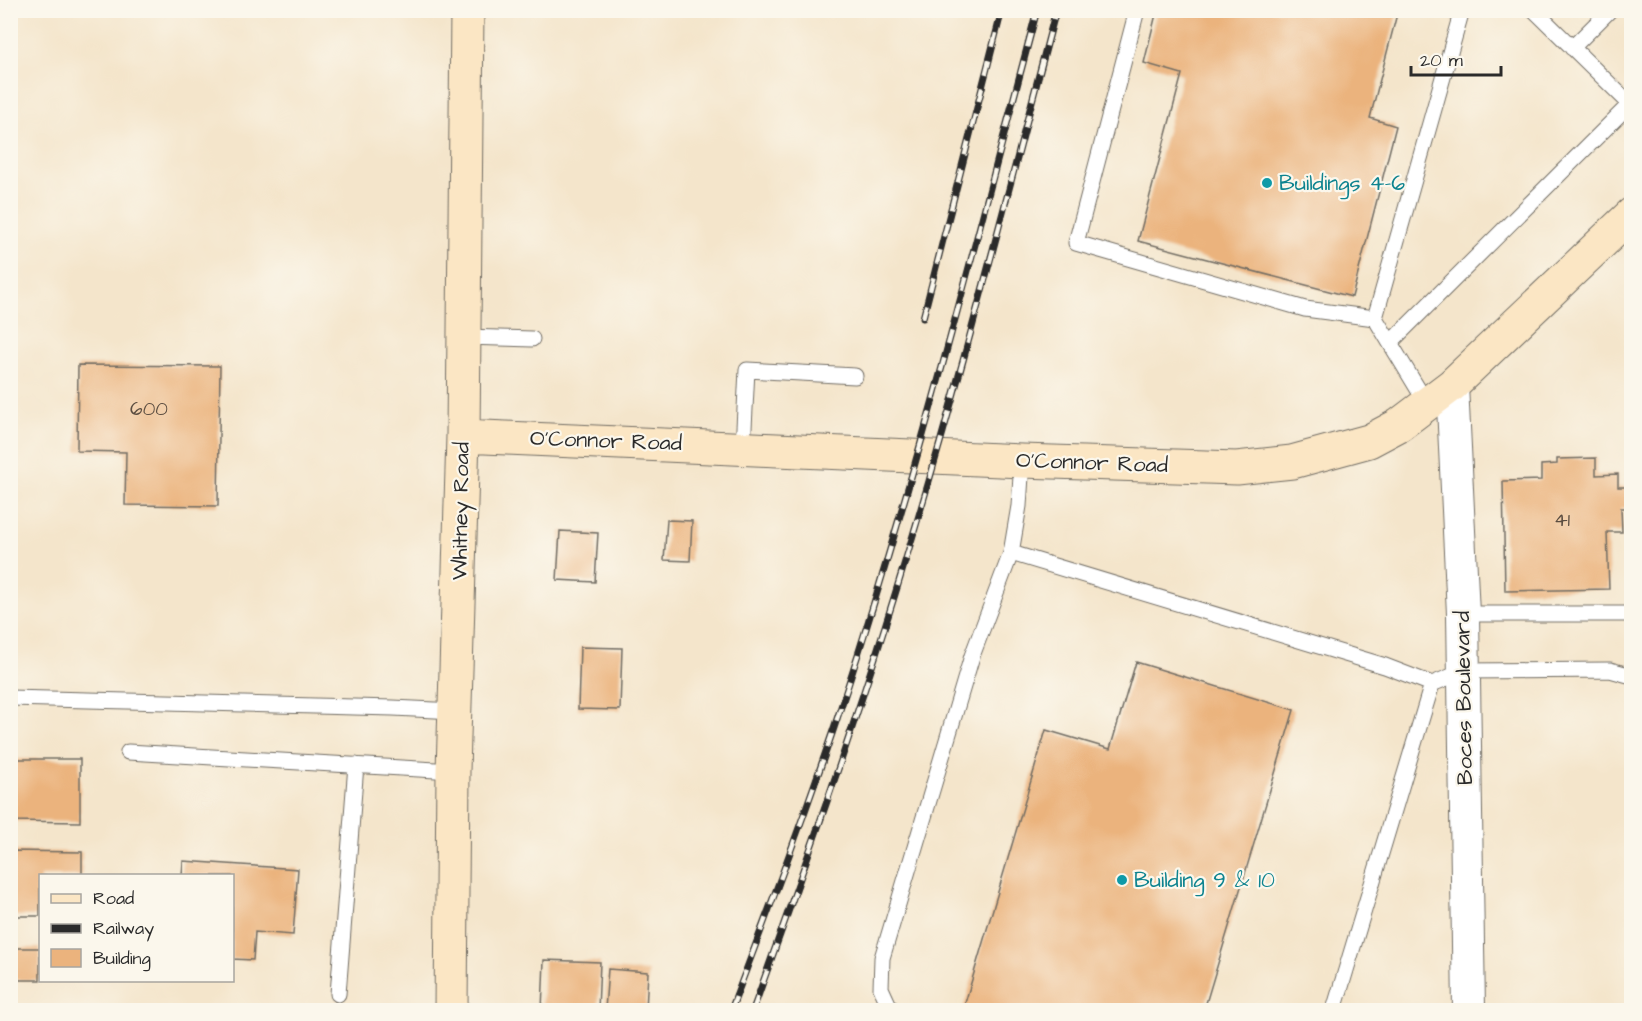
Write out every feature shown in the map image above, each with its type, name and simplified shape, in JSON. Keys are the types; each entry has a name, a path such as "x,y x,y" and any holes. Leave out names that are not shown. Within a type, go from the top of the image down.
{"street":[{"name":"Whitney Road","path":"451,1011 453,771 463,436 467,10"},
{"name":"O'Connor Road","path":"463,436 1022,461 1237,468 1292,462 1368,441 1399,425 1452,385 1632,214"},
{"name":"Boces Boulevard","path":"1452,385 1463,614 1469,1011"}],"lane":[{"path":"1137,10 1076,243 1305,309 1376,318"},
{"path":"1427,404 1376,318 1462,10"},
{"path":"1391,342 1631,103 1534,10"},
{"path":"1572,48 1610,10"},
{"path":"464,337 532,339"},
{"path":"743,447 747,370 855,376"},
{"path":"891,1011 881,988 882,958 972,656 1011,553 1019,506 1022,461"},
{"path":"1011,553 1385,666 1432,684 1464,671 1610,670 1632,676"},
{"path":"1463,614 1632,614"},
{"path":"1334,1011 1432,684"},
{"path":"10,698 456,711"},
{"path":"128,752 453,771"},
{"path":"338,994 356,765"}],"building":[{"name":"Buildings 4-6","path":"1157,10 1398,10 1370,118 1396,126 1352,297 1138,241 1182,74 1144,63"},
{"path":"78,365 220,366 218,506 125,505 126,452 77,451"},
{"path":"1596,458 1596,475 1618,474 1618,487 1632,487 1632,508 1621,508 1622,532 1607,532 1609,589 1505,591 1503,481 1541,480 1541,465 1557,464 1557,459"},
{"path":"667,520 692,521 690,561 664,560"},
{"path":"560,531 598,533 595,582 557,580"},
{"path":"580,647 622,648 620,710 578,709"},
{"name":"Building 9 & 10","path":"1136,662 1294,710 1204,1010 963,1010 1046,730 1110,749"},
{"path":"10,759 80,759 80,822 10,821"},
{"path":"10,851 82,852 82,874 39,874 39,916 10,916"},
{"path":"183,861 298,869 293,935 255,932 253,960 234,959 234,874 182,874"},
{"path":"10,948 39,948 39,980 10,980"},
{"path":"544,960 600,962 598,1010 542,1010"},
{"path":"608,969 648,972 646,1010 605,1010"}],"railway":[{"path":"923,318 1002,10"},
{"path":"731,1010 821,767 869,619 935,392 1037,10"},
{"path":"753,1010 838,769 909,547 975,318 1056,10"}],"place":[{"name":"Buildings 4-6","path":"1267,183"},
{"name":"Building 9 & 10","path":"1122,880"}]}
